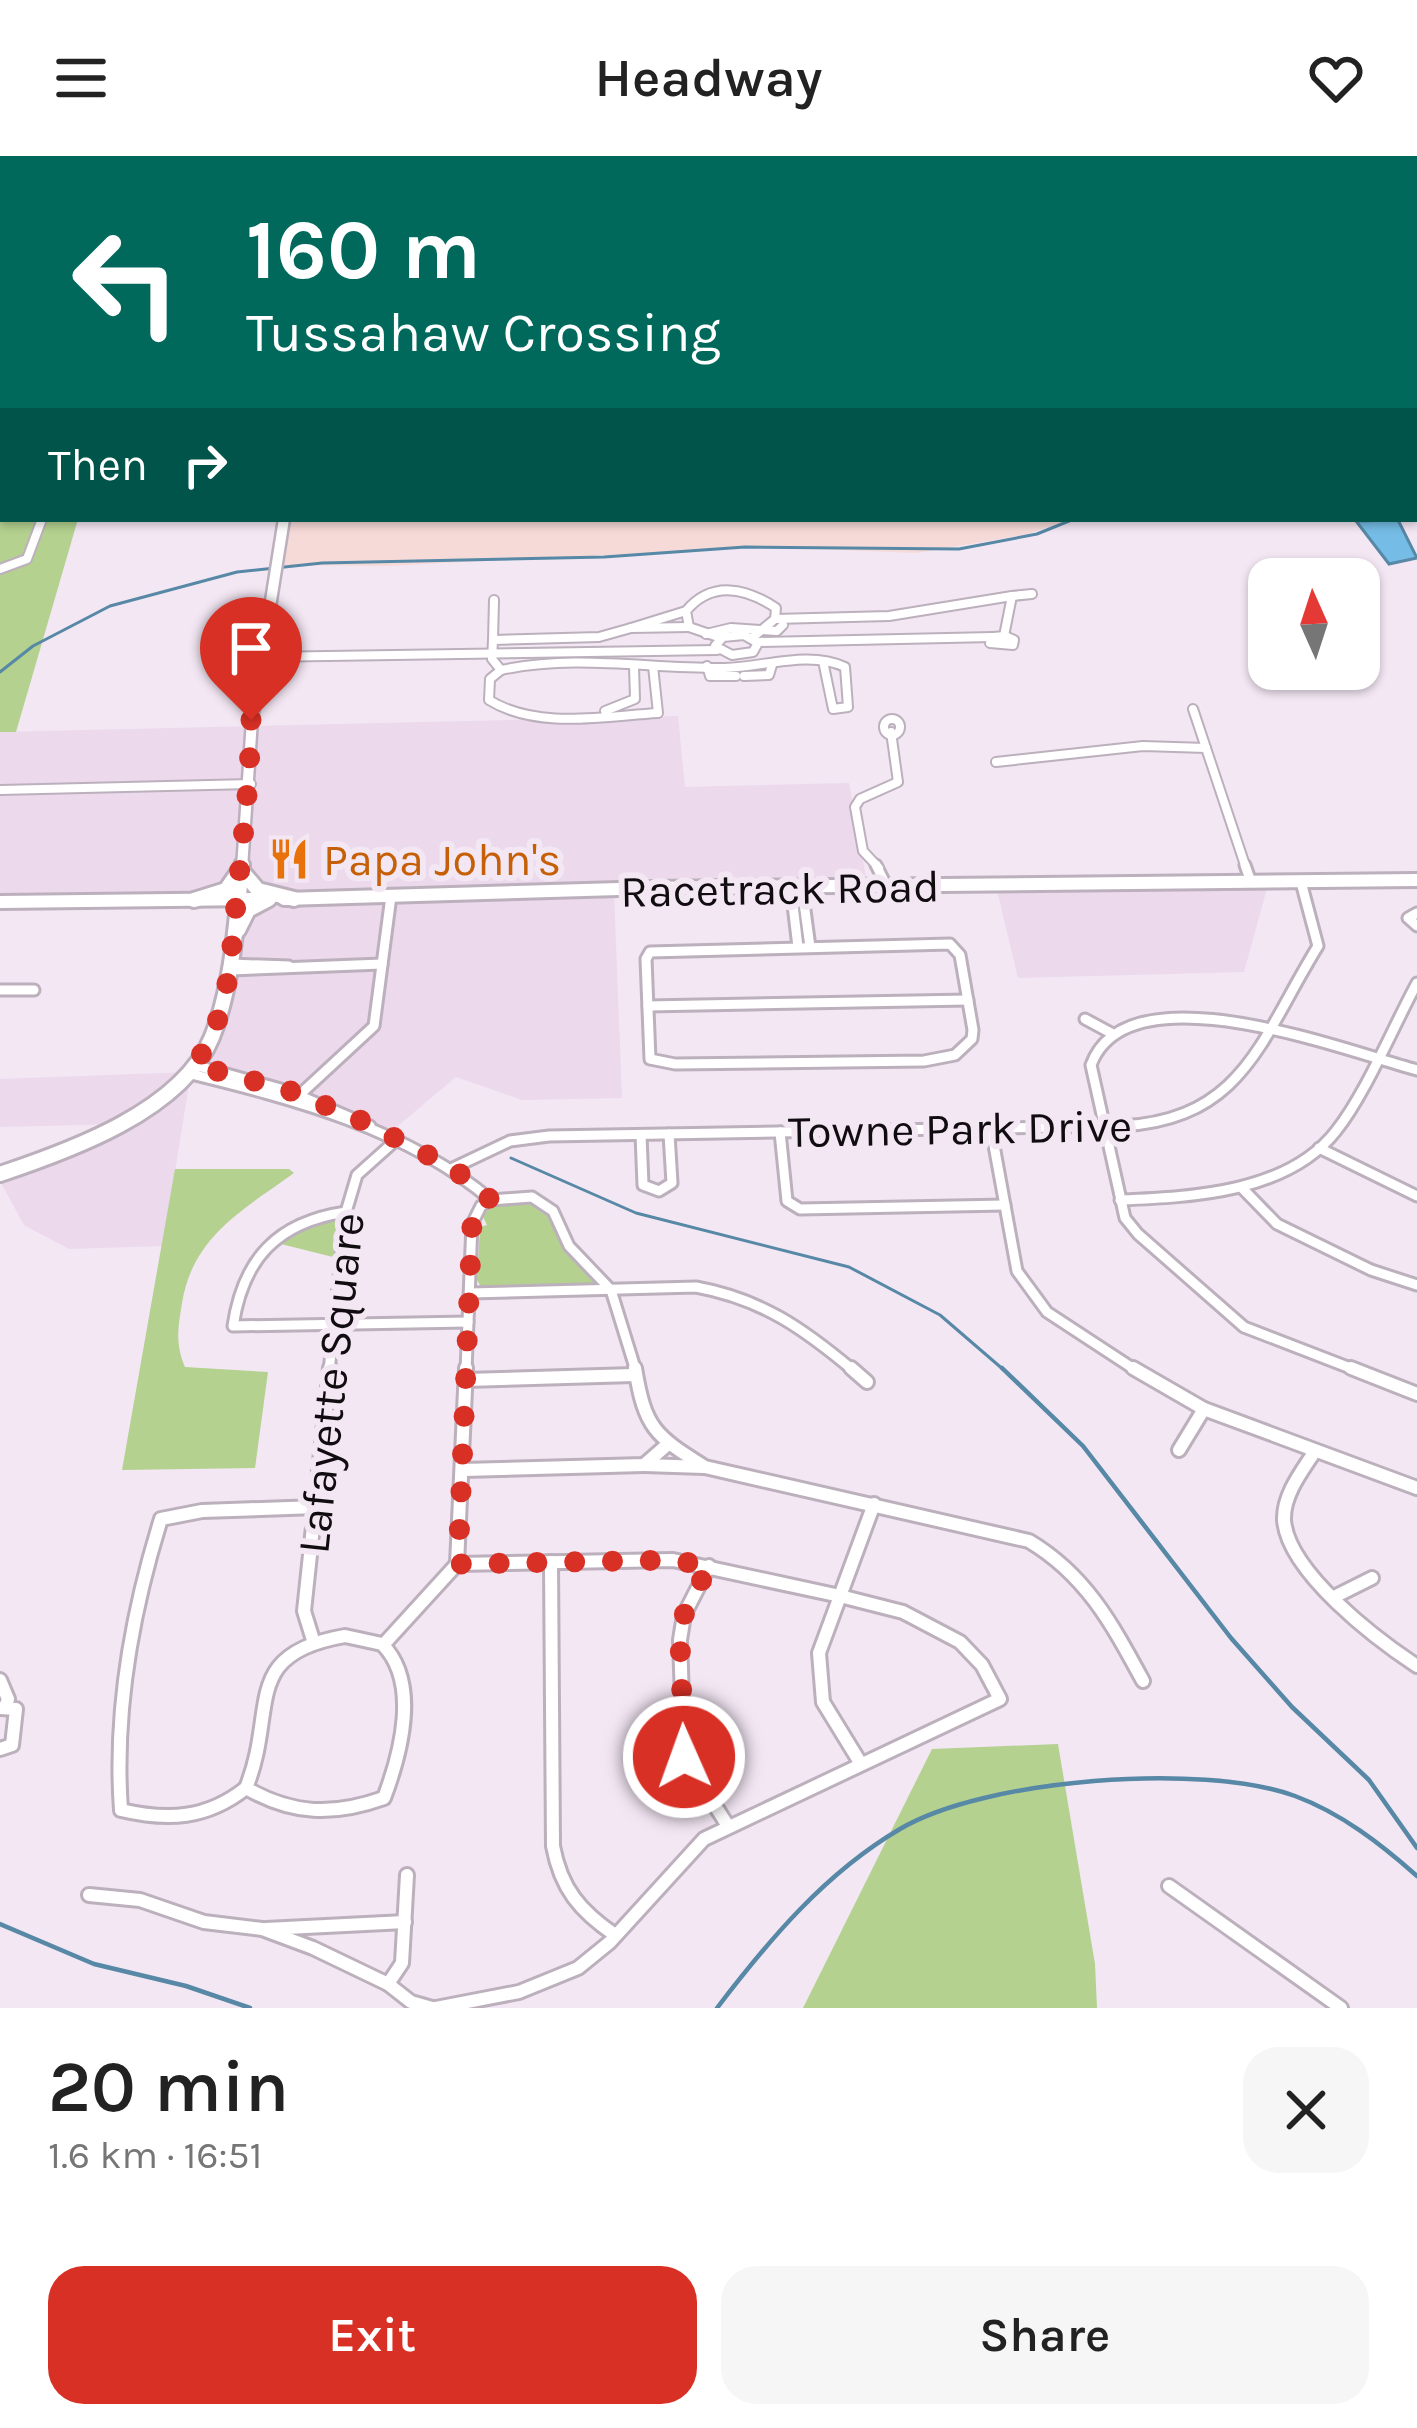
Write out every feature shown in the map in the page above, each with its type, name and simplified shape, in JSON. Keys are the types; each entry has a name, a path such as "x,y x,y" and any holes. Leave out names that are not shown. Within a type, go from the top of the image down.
{"main road":[{"path":"0,1174 49,1160 137,1115 190,1069 211,1040 234,968 236,900 251,784 251,720 284,522"},
{"path":"240,869 258,890 293,899"},
{"path":"194,900 226,890 240,869"},
{"path":"233,940 248,910 269,899"}],"street":[{"path":"0,569 27,560 41,522"},
{"path":"493,647 598,637 686,611 712,590 732,588 773,604 779,623"},
{"path":"653,666 658,713 534,716 495,706 489,700 490,680 500,670 560,659 707,666 710,676 739,665 758,637 779,623 889,616 1032,594"},
{"path":"261,657 718,643 758,637 991,640 1004,636 1012,596"},
{"path":"494,600 493,647 500,670"},
{"path":"686,611 689,628"},
{"path":"632,628 689,628 706,634 739,665 769,674 772,664 823,662 845,667 848,707 833,709 823,662"},
{"path":"706,634 731,628 758,637"},
{"path":"595,715 635,699 634,666"},
{"path":"1193,709 1251,882"},
{"path":"887,887 882,871 863,851 855,807 860,799 898,780 891,732"},
{"path":"995,762 1143,746 1206,748"},
{"path":"0,790 251,784"},
{"name":"Racetrack Road","path":"0,902 1417,880"},
{"name":"Towne Park Drive","path":"453,1168 487,1149 528,1138 1169,1121 1214,1104 1231,1087 1318,946 1301,882"},
{"path":"797,888 804,947"},
{"path":"297,1098 373,1028 391,896"},
{"path":"1417,913 1408,918 1417,926"},
{"path":"950,944 960,955 972,1039 955,1055 924,1061 660,1063 650,1058 646,959 650,952 804,947 950,944"},
{"path":"234,968 382,964"},
{"path":"1120,1200 1167,1199 1242,1188 1298,1164 1336,1130 1417,982"},
{"path":"0,990 34,990"},
{"path":"648,1006 968,1000"},
{"path":"1417,1070 1233,1020 1190,1017 1111,1034 1096,1047 1091,1065 1125,1218 1138,1234 1244,1328 1417,1394"},
{"path":"1085,1019 1111,1034"},
{"path":"190,1069 297,1098 453,1168 491,1200"},
{"path":"991,1129 1017,1271 1036,1303 1167,1391 1204,1409 1417,1488"},
{"path":"780,1132 784,1193 800,1209 1005,1205"},
{"path":"641,1135 643,1184 659,1191 672,1183 669,1134"},
{"name":"Lafayette Square","path":"313,1640 304,1611 346,1213 357,1175 395,1142"},
{"path":"1319,1148 1417,1196"},
{"path":"1242,1188 1277,1224 1371,1270 1417,1285"},
{"path":"384,1644 458,1564 472,1224 481,1206 491,1200 532,1197 554,1211 568,1246 611,1290 626,1328 644,1414 668,1444 704,1467"},
{"path":"346,1213 310,1220 261,1254 245,1272 233,1326 468,1322"},
{"path":"470,1293 696,1288 762,1300 867,1382"},
{"path":"466,1380 634,1375"},
{"path":"1179,1450 1204,1409"},
{"path":"644,1465 668,1444"},
{"path":"1316,1451 1286,1506 1285,1532 1306,1568 1374,1635 1417,1666"},
{"path":"463,1470 704,1467 1000,1532 1056,1556 1093,1591 1143,1681"},
{"path":"861,1763 830,1720 819,1687 819,1653 874,1504"},
{"path":"246,1788 271,1804 315,1815 350,1811 384,1798 400,1754 402,1678 397,1660 384,1644 345,1636 313,1640 281,1658 270,1672 255,1764 246,1788 232,1801 202,1814 151,1818 121,1810 116,1771 148,1557 161,1520 202,1511 316,1507"},
{"path":"262,1929 388,1984 410,2002 434,2008 547,1983 593,1957 674,1865 728,1826 1000,1699 982,1665 960,1642 903,1612 840,1596 673,1560 458,1564"},
{"path":"551,1562 550,1826 554,1866 568,1897 615,1935"},
{"path":"709,1566 684,1615 680,1640 684,1757 728,1826"},
{"path":"1336,1596 1372,1578"},
{"path":"0,1680 8,1699 3,1708 18,1714 12,1745 0,1749"},
{"path":"388,1984 402,1963 407,1875"},
{"path":"1169,1886 1341,2008"},
{"path":"89,1895 140,1900 204,1922 262,1929 405,1922"}],"shaded area":[{"path":"284,522 1065,522 1024,535 917,553 766,547 386,566 277,565"},
{"path":"678,716 685,787 849,783 868,888 614,893 622,1098 522,1100 456,1077 393,1130 233,1071 204,1072 249,900 0,903 0,732"},
{"path":"1269,881 1244,972 1018,978 996,886"},
{"path":"191,1072 163,1246 69,1249 24,1225 0,1181 93,1146 120,1124 0,1127 0,1079"}],"green space":[{"path":"0,522 77,522 16,732 0,732"},
{"path":"175,1169 289,1169 294,1173 239,1213 209,1242 188,1280 179,1320 185,1367 268,1372 255,1468 122,1470"},
{"path":"503,1199 529,1201 542,1208 565,1247 597,1279 595,1284 481,1287 477,1280 480,1227 487,1225 482,1215"},
{"path":"337,1218 337,1258 281,1244 312,1222"},
{"path":"1058,1744 1095,1964 1097,2008 803,2008 932,1749"}],"water":[{"path":"1357,522 1399,522 1417,558 1389,564"}],"waterway":[{"path":"0,672 33,646 110,606 237,572 322,563 604,557 745,547 959,549 1037,534 1067,522"},
{"path":"511,1158 636,1213 849,1267 940,1315 1005,1371"},
{"path":"1002,1368 1083,1446 1231,1638 1292,1707 1369,1780 1417,1848"},
{"path":"717,2008 800,1910 873,1847 937,1812 1037,1788 1151,1778 1255,1786 1328,1811 1417,1876"},
{"path":"0,1924 94,1964 186,1986 250,2008"}],"place":[{"name":"Papa John's","path":"289,859"}],"route":[{"path":"251,720 251,784 232,956 220,1018 194,1065 288,1090 358,1119 453,1168 491,1200 481,1206 472,1224 458,1564 673,1560 709,1566 684,1615 680,1640 684,1757"}]}
